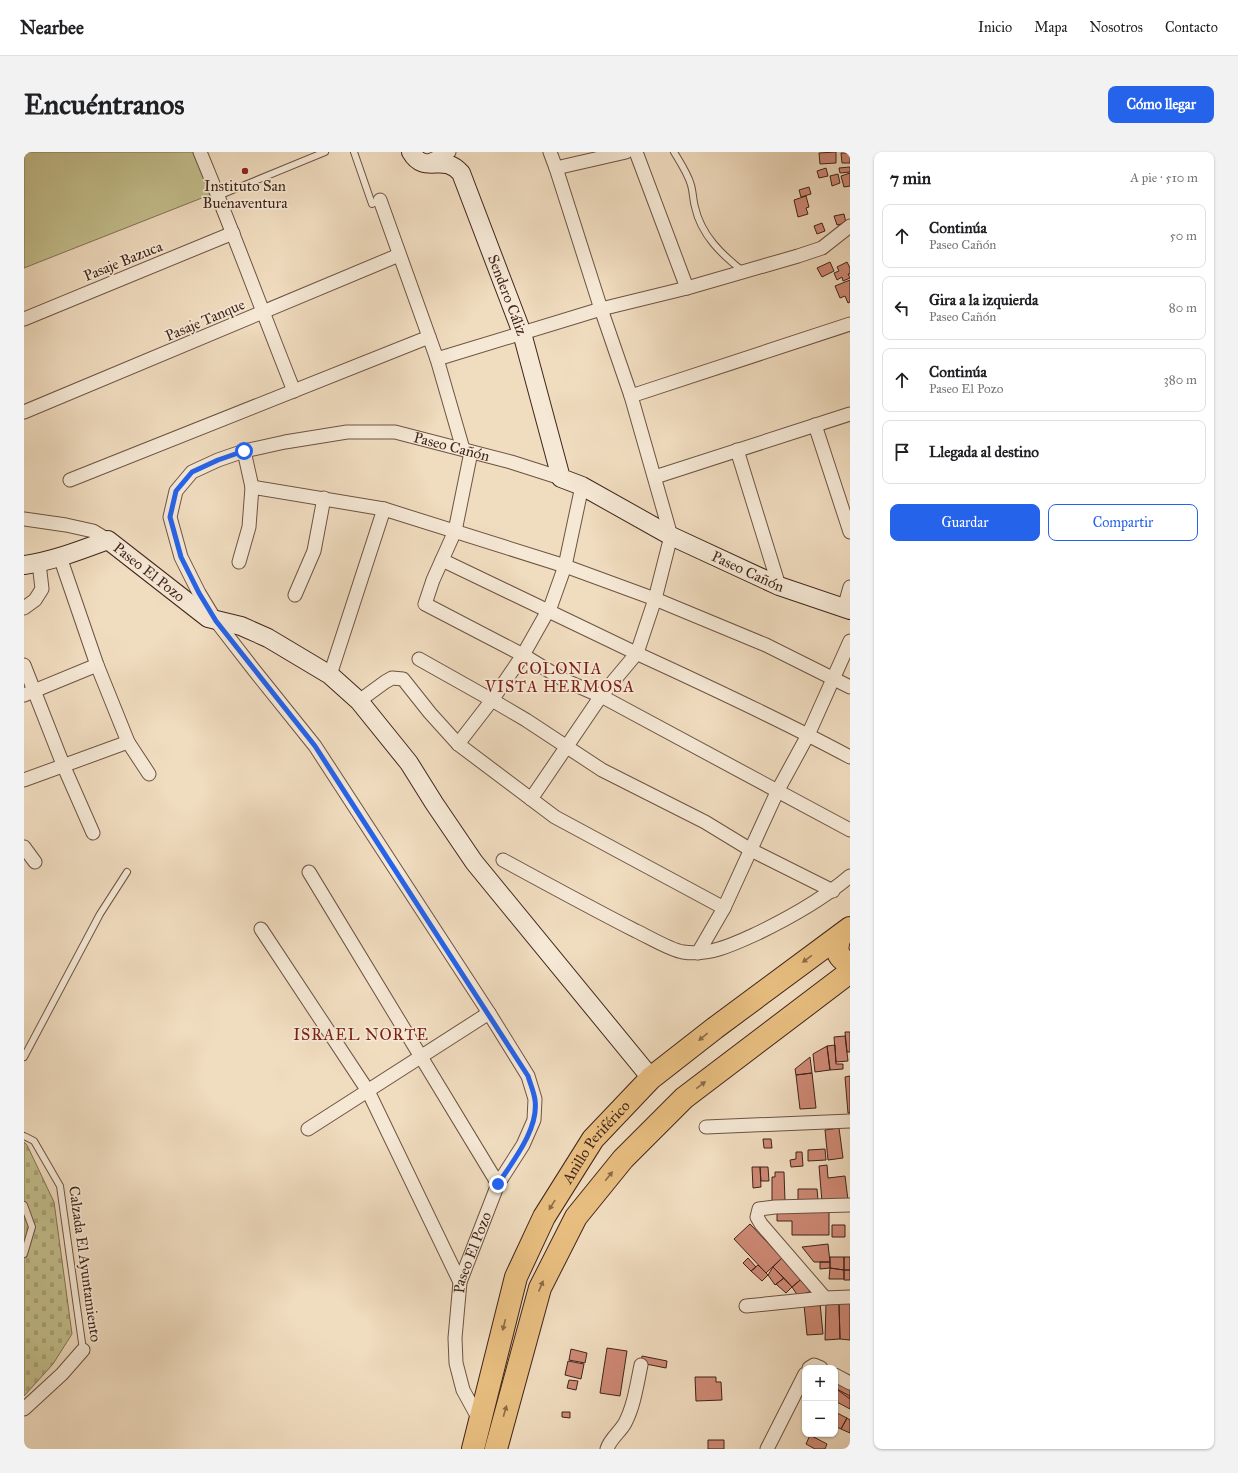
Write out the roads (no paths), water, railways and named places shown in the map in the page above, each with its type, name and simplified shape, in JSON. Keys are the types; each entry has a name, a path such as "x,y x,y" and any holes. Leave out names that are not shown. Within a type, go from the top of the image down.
{"highway":[{"name":"Anillo Periférico","path":"473,1449 516,1277 544,1218 593,1139 652,1078 715,1028 845,931"},
{"path":"845,931 837,944 838,953 843,960 850,964"},
{"name":"Anillo Periférico","path":"498,1445 540,1288 576,1217 623,1159 684,1098 850,972"}],"street":[{"path":"200,152 233,232 294,391"},
{"path":"417,158 449,152"},
{"path":"531,799 601,696 637,653 655,599 671,536 631,396 550,152"},
{"path":"556,168 626,152"},
{"path":"636,152 687,288"},
{"name":"Sendero Cáliz","path":"417,158 448,162 461,172 522,333 561,478"},
{"path":"380,200 437,359 467,450 455,531 432,580 425,604 523,655 564,680 601,696 850,830"},
{"path":"437,359 601,309 687,288 822,248 850,226"},
{"name":"Pasaje Bazuca","path":"24,319 233,232"},
{"name":"Pasaje Tanque","path":"24,412 399,255"},
{"path":"631,396 850,324"},
{"path":"70,480 428,337"},
{"path":"655,477 850,414"},
{"path":"816,425 850,532"},
{"name":"Paseo Cañón","path":"216,621 199,593 181,557 170,517 176,491 192,472 218,460 244,451 285,442 347,432 395,432 511,462 561,478 582,486 671,536 779,586 847,609"},
{"path":"737,450 779,586"},
{"path":"239,562 249,527 252,487 244,451"},
{"path":"458,744 492,700 523,655 549,611 565,566 582,486"},
{"path":"252,487 384,509 565,566 655,599 766,645 850,687"},
{"path":"295,595 314,551 324,498"},
{"path":"330,675 384,509"},
{"path":"24,519 66,525 93,531 108,540"},
{"name":"Paseo El Pozo","path":"31,564 60,557 108,540 208,618 216,621 315,746 489,1013 528,1076 535,1099 534,1120 523,1146 498,1184 460,1282 455,1338 456,1363 462,1390 480,1422"},
{"path":"60,557 96,665 128,742 149,774"},
{"path":"442,560 705,684 808,734 850,757"},
{"path":"24,608 35,600 42,589 31,564"},
{"path":"847,609 850,586"},
{"path":"216,621 241,626 268,638 330,675 359,701 409,763 474,862 652,1078"},
{"path":"698,953 724,908 778,790 808,734 850,641"},
{"path":"419,659 492,700 602,770 705,822 751,850 833,891"},
{"path":"24,665 29,693 93,833"},
{"path":"29,693 96,665"},
{"path":"359,701 392,678 403,679 430,713 458,744 555,817 724,908"},
{"path":"24,780 64,767 128,742"},
{"path":"24,848 35,862"},
{"path":"503,860 586,906 664,944 681,952 698,953 726,948 789,918 833,891 850,876"},
{"path":"309,872 498,1184"},
{"path":"261,929 368,1091 460,1282"},
{"path":"308,1129 489,1013"},
{"path":"706,1127 850,1121"},
{"path":"825,1298 761,1224 757,1217 759,1209 775,1207 850,1206"},
{"path":"746,1306 850,1297"},
{"name":"Calzada El Ayuntamiento","path":"24,1409 62,1374 83,1350"},
{"path":"607,1449 608,1444 624,1423 627,1416 641,1365"},
{"path":"838,1377 850,1384"},
{"path":"767,1449 802,1380"}],"lane":[{"path":"218,196 325,152"},
{"path":"354,152 372,204 380,200"},
{"path":"674,152 691,184 695,208 709,239 722,254 744,272"},
{"path":"24,1057 100,914 127,872"},
{"name":"Calzada El Ayuntamiento","path":"24,1136 34,1141 60,1186 83,1350"},
{"path":"24,1205 32,1227 24,1254"}],"place":[{"name":"Instituto San Buenaventura","path":"245,171"}],"district":[{"name":"COLONIA VISTA HERMOSA","path":"560,677"},
{"name":"ISRAEL NORTE","path":"361,1034"}]}
